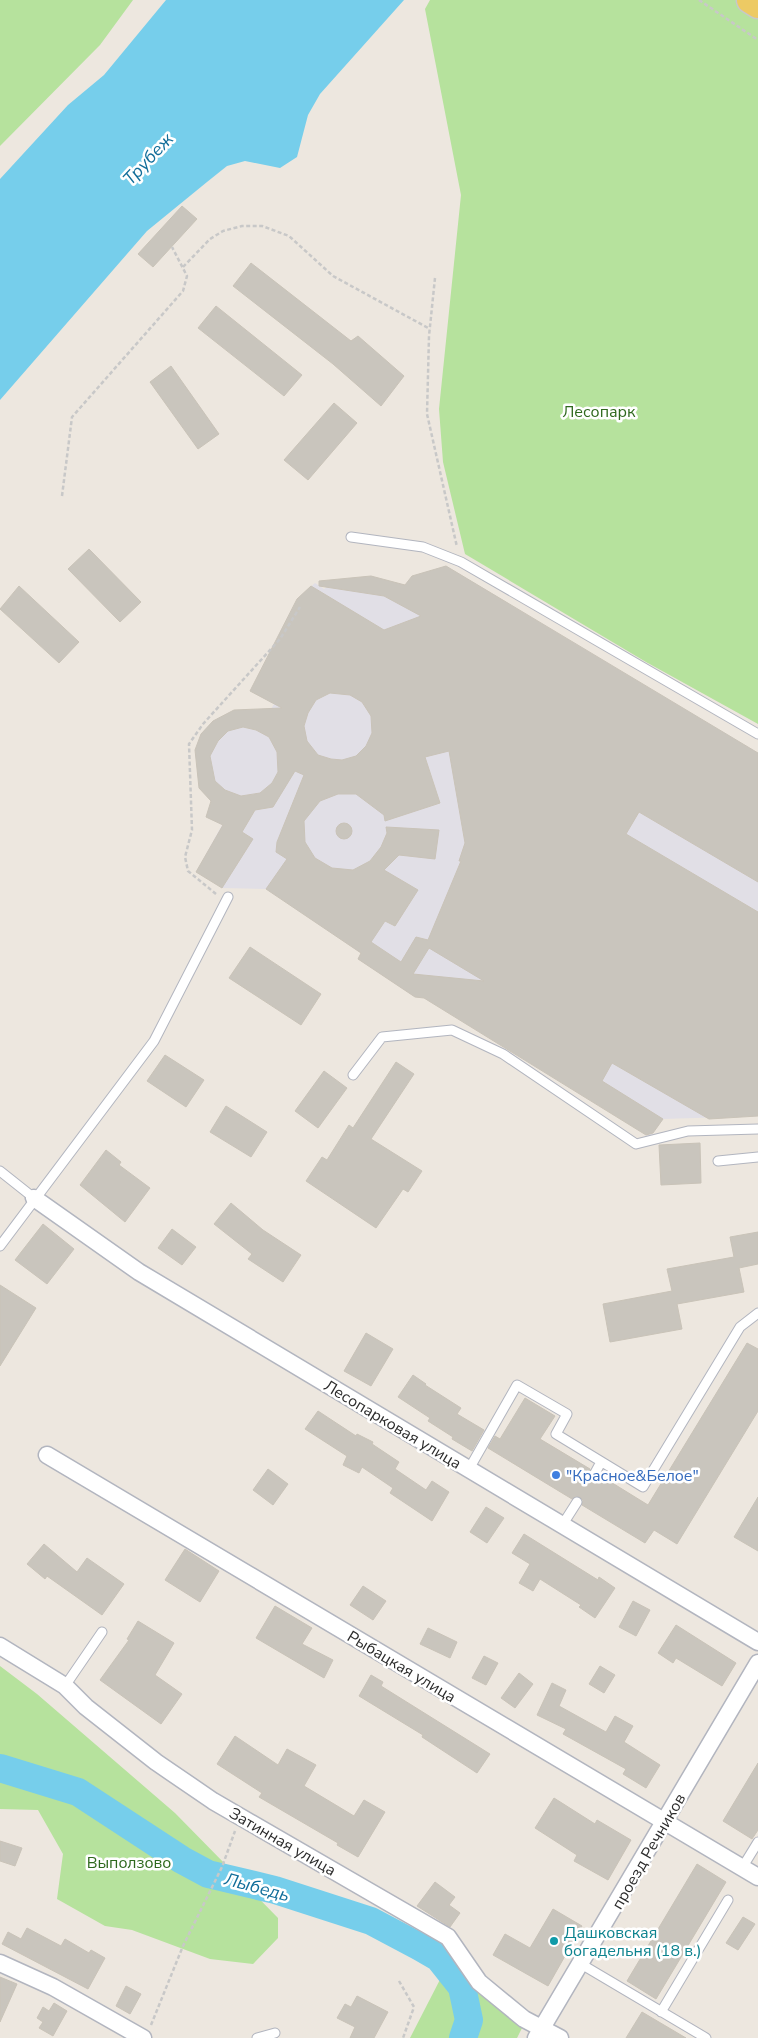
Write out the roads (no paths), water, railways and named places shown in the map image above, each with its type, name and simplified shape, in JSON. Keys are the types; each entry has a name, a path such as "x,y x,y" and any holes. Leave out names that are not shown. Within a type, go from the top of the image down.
{"main road":[{"path":"750,0 758,5"}],"street":[{"name":"Лесопарковая улица","path":"34,1198 139,1272 758,1642"},
{"name":"Рыбацкая улица","path":"47,1454 758,1877"},
{"name":"Затинная улица","path":"0,1646 65,1686 86,1707 156,1762 212,1801 448,1937 479,1982 539,2033 560,2038"},
{"name":"проезд Речников","path":"539,2033 758,1663"},
{"path":"0,1963 54,1987 146,2033"}],"lane":[{"path":"351,537 423,547 460,562 758,734"},
{"path":"0,1246 34,1198 154,1041 227,899"},
{"path":"352,1075 382,1037 452,1030 503,1054 636,1144 688,1131 758,1129"},
{"path":"718,1160 758,1157"},
{"path":"0,1171 34,1198"},
{"path":"468,1469 517,1385 567,1414 556,1434 643,1487 740,1327 758,1314"},
{"path":"595,1472 602,1462"},
{"path":"563,1524 577,1502"},
{"path":"65,1686 102,1632"},
{"path":"742,1868 758,1842"},
{"path":"661,2012 728,1900"},
{"path":"581,1964 706,2038"},
{"path":"257,2038 274,2032"}],"water":[{"name":"Трубеж","path":"166,0 404,0 320,94 308,115 297,157 280,168 245,161 227,166 147,231 0,400 0,179 68,105 104,75"}],"waterway":[{"name":"Лыбедь","path":"0,1768 78,1792 182,1860 208,1874 275,1890 371,1921 439,1958 462,1987 469,2020 463,2038"}],"place":[{"name":"\"Красное&Белое\"","path":"556,1475"},
{"name":"Дашковская богадельня (18 в.)","path":"554,1941"}],"park label":[{"name":"Лесопарк","path":"599,411"},
{"name":"Выползово","path":"129,1862"}]}
